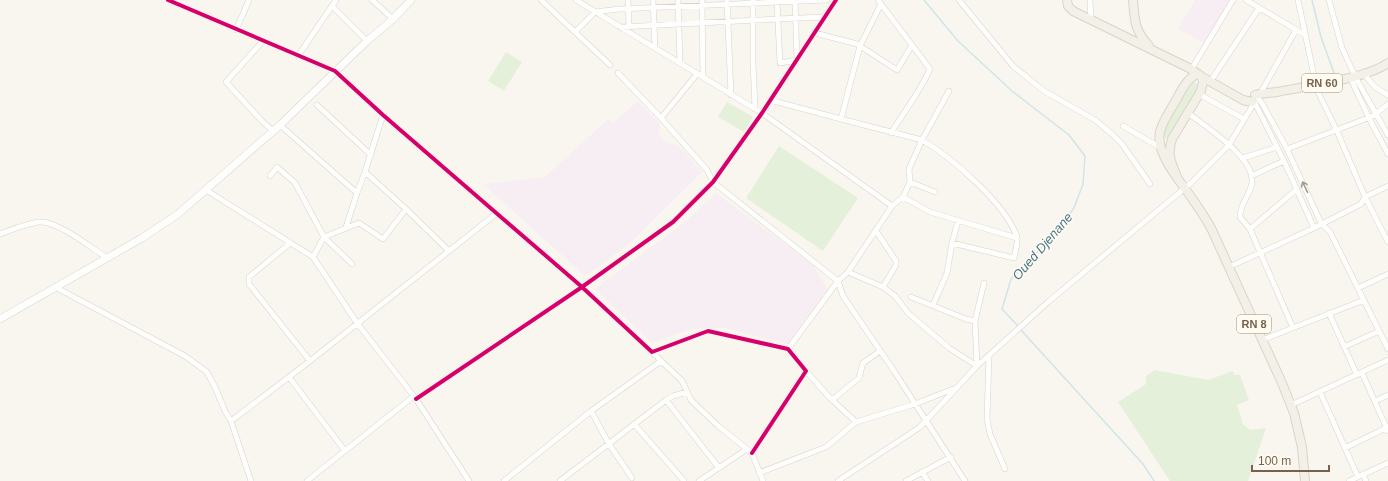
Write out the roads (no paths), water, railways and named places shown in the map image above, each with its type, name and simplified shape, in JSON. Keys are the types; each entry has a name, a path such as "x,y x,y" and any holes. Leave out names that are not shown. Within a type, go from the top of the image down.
{"main road":[{"path":"0,318 142,238 178,214 274,131 335,71 393,19 411,0"},
{"path":"1067,0 1068,6 1074,11 1180,64 1243,100 1258,99"},
{"path":"1133,0 1136,29 1152,50"},
{"name":"RN 60","path":"1374,70 1388,57"},
{"name":"RN 60","path":"1258,99 1356,75 1374,70 1388,63"},
{"path":"1180,64 1185,70 1187,82"},
{"path":"1197,74 1203,82 1200,92 1172,139 1164,139 1160,135 1160,132 1187,82 1197,74"},
{"path":"1200,92 1206,86 1210,85 1223,89"},
{"name":"RN 8","path":"1160,132 1161,148 1169,165 1202,211 1211,228 1291,405 1302,448 1305,481"},
{"name":"RN 8","path":"1172,139 1169,147 1169,157 1177,177"}],"street":[{"path":"168,0 177,2 236,30 335,71 383,115 582,286 652,352 682,381 691,400 717,425 752,453 763,481"},
{"path":"236,30 249,0"},
{"path":"298,56 336,0"},
{"path":"372,0 393,19"},
{"path":"541,0 610,65"},
{"path":"576,0 762,113 892,206"},
{"path":"628,0 630,26"},
{"path":"652,0 654,48"},
{"path":"678,0 680,63"},
{"path":"575,32 595,12 678,7 702,3 827,0"},
{"path":"308,481 415,398 582,286 673,222 713,182 762,113 836,0"},
{"path":"960,0 1013,66 1044,91 1095,120 1112,134 1122,144 1150,184"},
{"path":"1090,0 1091,20"},
{"path":"1197,74 1233,0"},
{"path":"1246,0 1305,35"},
{"path":"1298,0 1317,90 1337,131 1365,197 1388,242"},
{"path":"1329,0 1342,48 1388,135"},
{"path":"777,1 780,63 797,60"},
{"path":"795,1 797,60"},
{"path":"727,2 731,95"},
{"path":"753,2 755,109"},
{"path":"841,119 860,46 879,2 930,69 922,85 891,133"},
{"path":"702,3 703,77"},
{"path":"332,6 367,41"},
{"path":"1210,82 1259,8"},
{"path":"620,27 777,18 825,17"},
{"path":"838,481 920,427 977,366 1109,250 1185,188 1229,145 1258,99 1296,30"},
{"path":"815,33 860,46 897,70 912,45"},
{"path":"262,41 226,82 262,121 274,131"},
{"path":"618,73 661,118 707,170 713,182 838,281 843,296 951,457 965,481"},
{"path":"661,118 697,74"},
{"path":"1356,75 1388,95"},
{"path":"1356,75 1369,118 1388,154"},
{"path":"788,349 838,281 848,272 892,206 903,197 910,182 909,169 922,140 949,91"},
{"path":"1200,92 1244,119"},
{"path":"1258,99 1277,147 1314,228"},
{"path":"1258,99 1287,149 1321,223 1330,232 1388,349"},
{"path":"770,100 922,140 938,149 972,179 1000,209 1013,228 1017,238 1014,258 952,243"},
{"path":"1287,149 1369,118 1388,104"},
{"path":"317,105 371,155"},
{"path":"1188,113 1243,158 1252,182 1240,217 1250,229 1293,328"},
{"path":"346,227 383,115"},
{"path":"280,125 358,193"},
{"path":"1123,126 1161,148"},
{"path":"1243,158 1277,147"},
{"path":"1251,176 1284,161"},
{"path":"270,176 277,167 295,183 324,237 352,264"},
{"path":"365,172 450,251"},
{"path":"910,182 935,192"},
{"path":"1229,267 1314,228 1321,223 1361,204 1365,197 1388,186"},
{"path":"1250,229 1297,189"},
{"path":"206,190 289,244 313,257 357,323 415,398 469,481"},
{"path":"903,197 930,212 1017,238"},
{"path":"313,257 324,237 359,223 383,238 406,209"},
{"path":"231,421 310,361 497,213"},
{"path":"933,305 947,273 952,243 958,221"},
{"path":"0,234 40,222 52,224 66,231 107,258"},
{"path":"876,231 896,261 896,265 883,287"},
{"path":"289,244 249,277 248,284 310,361"},
{"path":"848,272 883,287 895,296 908,312 949,348 977,366"},
{"path":"1358,288 1388,274"},
{"path":"977,366 975,321 984,283"},
{"path":"55,287 184,356 207,372 231,421 251,481"},
{"path":"911,296 966,319 975,321"},
{"path":"1262,340 1364,300"},
{"path":"1329,313 1344,347 1375,401 1387,428 1345,448"},
{"path":"652,352 708,331 788,349 832,400 856,422"},
{"path":"1344,347 1379,331"},
{"path":"832,400 859,378 863,363 880,351"},
{"path":"989,356 987,420 990,434 1005,469"},
{"path":"1291,405 1388,360"},
{"path":"504,481 591,411 661,361"},
{"path":"752,453 806,371"},
{"path":"289,377 345,451"},
{"path":"759,473 826,447 856,422 915,404 956,388"},
{"path":"560,481 666,400 673,396 687,392"},
{"path":"1320,392 1345,448 1361,476 1366,481"},
{"path":"1375,401 1388,394"},
{"path":"666,400 719,468"},
{"path":"591,411 631,480"},
{"path":"634,424 684,481"},
{"path":"698,481 747,449"},
{"path":"906,481 951,457"},
{"path":"1349,481 1388,463"},
{"path":"922,472 928,481"}],"waterway":[{"name":"Oued Djenane","path":"924,0 958,41 1012,91 1069,135 1085,156 1083,184 1074,208 1049,240 1011,279 1002,309 1018,326"},
{"path":"1312,0 1321,37 1334,73"},
{"name":"Oued Djenane","path":"1020,329 1143,464 1154,481"}]}
